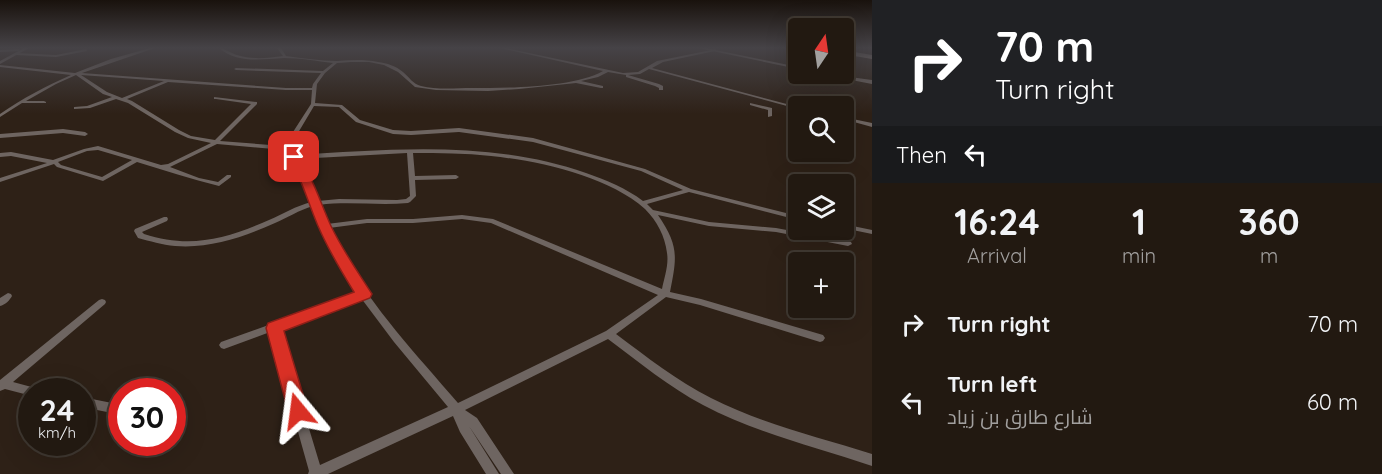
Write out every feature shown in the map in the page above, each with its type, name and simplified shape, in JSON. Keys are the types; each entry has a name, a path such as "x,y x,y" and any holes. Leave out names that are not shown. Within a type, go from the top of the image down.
{"street":[{"path":"52,70 168,81 314,89"},
{"path":"0,116 39,90 82,70"},
{"path":"269,70 324,72 314,89 313,104 286,148"},
{"path":"398,70 412,84 432,88 480,89 577,81 607,71 641,70"},
{"path":"603,70 657,85 661,89"},
{"path":"623,74 639,73 644,70"},
{"path":"650,70 788,106"},
{"path":"76,74 99,90 142,108 181,134 216,142 286,148 304,171 315,203 345,267 456,410 464,428 493,474"},
{"path":"854,78 872,81"},
{"path":"854,78 872,81"},
{"path":"123,99 168,81"},
{"path":"577,81 601,87"},
{"path":"76,108 88,107 116,97"},
{"path":"164,167 206,149 216,142 255,103 216,98"},
{"path":"757,98 750,105 770,108 770,116"},
{"path":"19,102 44,102"},
{"path":"313,104 340,106 358,121 393,132 459,130 531,139 646,171 689,190 788,215"},
{"path":"854,121 872,125"},
{"path":"0,136 63,131 85,134"},
{"path":"0,180 94,148 219,184 229,176"},
{"path":"274,328 315,474 456,410 609,334 665,294 671,255 666,235 653,212 644,203 582,173 544,161 480,153 410,152 294,157"},
{"path":"164,219 138,231 141,236 153,241 180,246 202,245 268,224 315,203 408,201 413,196 410,152"},
{"path":"0,155 11,154 55,162 60,166 103,179 136,160"},
{"path":"412,178 456,177"},
{"path":"644,203 689,190"},
{"path":"653,212 709,224 776,230 848,244"},
{"path":"325,226 367,221 413,221 462,217 493,221 665,294 701,302 820,338"},
{"path":"854,228 872,232"},
{"path":"224,345 364,294"},
{"path":"0,303 8,296"},
{"path":"1,385 102,302"},
{"path":"609,334 689,391 718,407 759,424 872,460"},
{"path":"1,385 18,388"},
{"path":"456,410 473,422 508,474"}],"route":[{"path":"294,157 304,171 315,203 345,267 364,294 274,328 298,411"}]}
